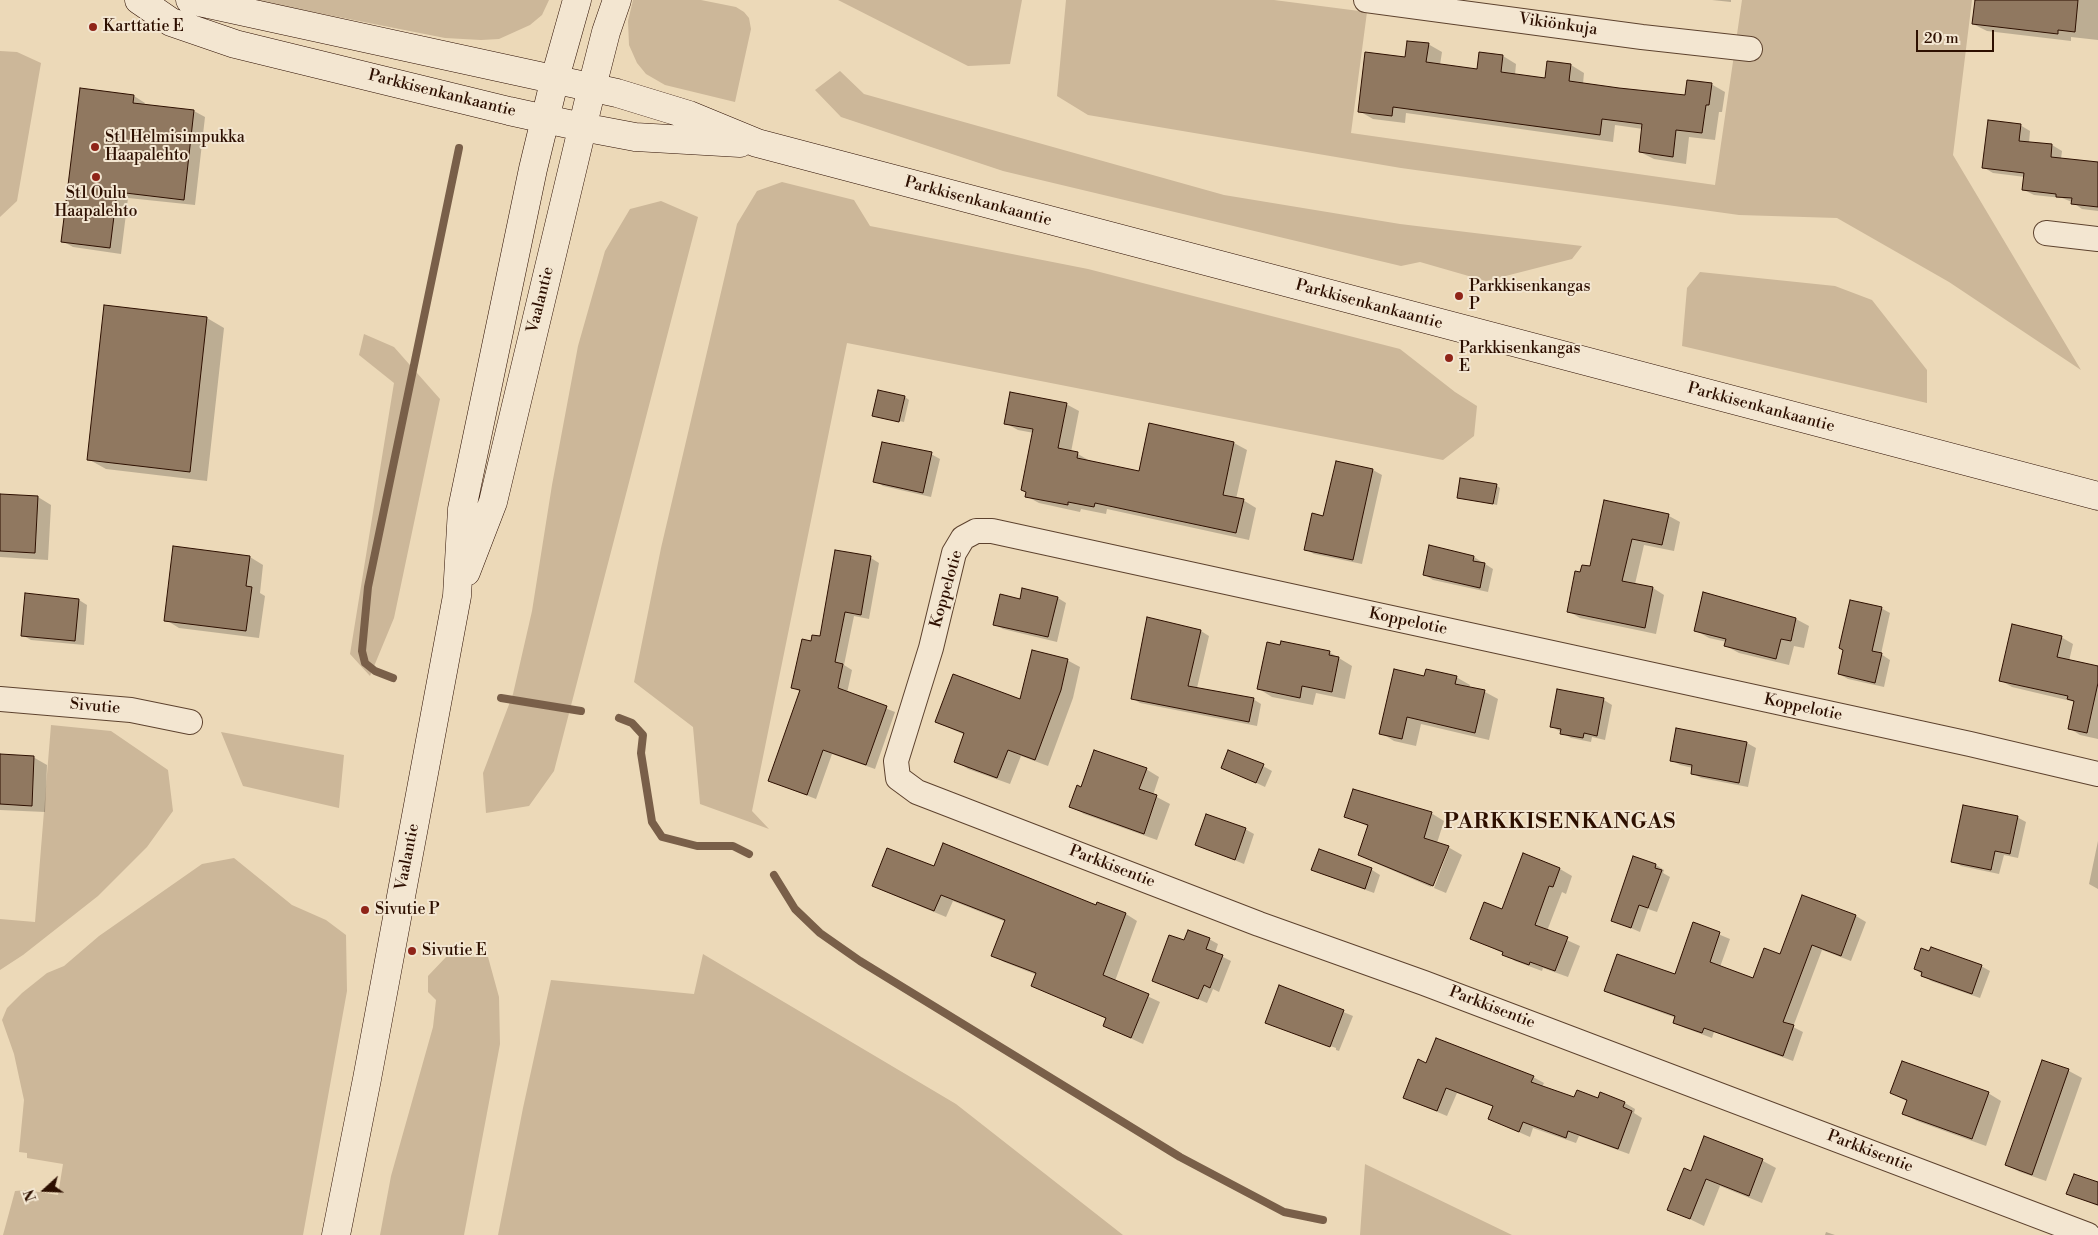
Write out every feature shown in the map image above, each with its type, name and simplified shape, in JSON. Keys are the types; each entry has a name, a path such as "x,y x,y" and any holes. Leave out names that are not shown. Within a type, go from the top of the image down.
{"main road":[{"name":"Parkkisenkankaantie","path":"140,0 171,22 235,44 582,128 636,137 756,143"},
{"name":"Parkkisenkankaantie","path":"190,0 592,87 666,107 756,143 2098,496"},
{"name":"Vaalantie","path":"336,1235 369,1070 456,596 462,509 555,78 577,0"},
{"name":"Vaalantie","path":"456,596 493,502 592,87 606,32 617,0"}],"street":[{"name":"Vikiönkuja","path":"1366,0 1642,37 1750,49"},
{"path":"2046,233 2098,239"},
{"name":"Koppelotie","path":"898,778 896,761 931,648 954,553 963,538 976,531 992,531 1970,744 2098,774"},
{"name":"Sivutie","path":"0,699 131,710 190,722"},
{"name":"Parkkisentie","path":"898,778 917,792 1222,910 1424,983 2088,1235"}],"shaded area":[{"path":"252,0 549,0 542,15 530,25 499,39 481,40 445,38"},
{"path":"633,0 701,0 736,7 744,12 749,18 751,29 735,102 665,85 646,74 637,63 629,45 628,21"},
{"path":"838,0 1022,0 1010,64 968,66"},
{"path":"1066,0 1274,0 1367,12 1351,133 1715,185 1742,0 1972,0 1953,155 2081,370 1949,282 1837,218 1739,215 1401,168 1088,115 1057,96"},
{"path":"0,51 17,52 41,63 17,201 0,217"},
{"path":"840,71 864,94 1224,195 1400,224 1582,246 1572,259 1486,281 1420,262 1401,266 1003,171 841,117 815,90"},
{"path":"782,182 854,200 870,226 1088,269 1400,349 1455,392 1477,406 1474,436 1443,460 847,343 752,811 769,829 700,804 693,727 634,682 661,548 737,224 757,191"},
{"path":"661,201 698,217 554,771 529,806 486,813 483,773 513,694 532,611 552,485 578,346 605,251 630,209"},
{"path":"1700,272 1835,286 1872,300 1927,370 1927,403 1682,346 1687,288"},
{"path":"364,334 394,347 440,399 394,618 370,676 350,654 394,383 359,355"},
{"path":"51,725 111,731 168,770 173,811 147,847 98,896 23,955 0,970 0,919 35,922"},
{"path":"221,732 344,755 339,808 243,786"},
{"path":"234,858 292,905 326,920 346,935 347,991 303,1235 3,1235 15,1191 26,1190 58,1195 63,1164 27,1158 27,1153 19,1152 24,1100 14,1054 2,1020 7,1008 47,973 64,966 99,936 202,864"},
{"path":"703,954 956,1104 1123,1235 498,1235 551,980 694,994"},
{"path":"446,957 488,957 499,997 500,1044 464,1235 380,1235 391,1176 433,1027 436,1000 428,992 428,976"},
{"path":"1365,1164 1512,1235 1360,1235"}],"building":[{"path":"1975,0 2078,0 2075,32 2058,30 2058,34 1972,24"},
{"path":"1407,41 1429,43 1426,62 1477,69 1479,52 1503,55 1501,72 1545,78 1547,61 1571,64 1569,81 1685,95 1687,80 1712,83 1709,105 1706,105 1702,133 1676,130 1673,157 1639,152 1642,124 1602,119 1600,135 1393,107 1392,116 1358,112 1365,52 1405,57"},
{"path":"80,88 134,95 133,103 194,110 184,200 117,192 110,248 61,242"},
{"path":"1988,120 2021,124 2019,141 2052,144 2051,157 2098,162 2098,207 2071,204 2072,198 2056,197 2056,194 2022,190 2024,173 1982,168"},
{"path":"104,305 207,317 190,472 87,460"},
{"path":"878,390 905,396 899,422 872,416"},
{"path":"1010,392 1067,403 1058,448 1078,452 1077,458 1139,471 1149,423 1234,442 1223,495 1244,499 1236,533 1095,503 1094,507 1068,502 1068,505 1025,497 1026,492 1021,490 1033,429 1004,424"},
{"path":"882,442 932,452 923,493 873,482"},
{"path":"1336,461 1373,469 1353,560 1304,550 1312,513 1323,516"},
{"path":"1460,478 1497,484 1493,504 1457,498"},
{"path":"0,494 38,496 35,553 0,551"},
{"path":"1604,500 1669,514 1662,545 1632,539 1622,581 1653,587 1645,628 1567,612 1575,571 1580,572 1582,565 1590,566"},
{"path":"1429,545 1474,556 1473,561 1485,563 1480,588 1423,575"},
{"path":"173,546 250,556 246,586 252,587 246,631 164,621"},
{"path":"835,550 871,556 861,615 845,612 835,662 843,664 838,688 887,706 866,765 823,750 807,795 768,781 800,690 791,688 802,639 811,641 812,635 820,636"},
{"path":"1022,588 1058,597 1048,637 993,625 1000,594 1020,599"},
{"path":"1703,592 1796,618 1791,641 1781,639 1776,659 1724,646 1726,639 1694,631"},
{"path":"25,593 79,599 75,641 21,636"},
{"path":"1850,600 1882,607 1872,651 1882,653 1875,683 1838,674 1843,650 1839,648"},
{"path":"1147,617 1201,630 1188,686 1254,698 1249,722 1131,699"},
{"path":"2012,624 2062,636 2057,657 2098,666 2098,683 2087,733 2068,729 2074,701 2067,699 2068,696 1999,681"},
{"path":"1281,641 1330,651 1329,655 1339,657 1332,692 1302,686 1300,698 1257,689 1267,642 1280,645"},
{"path":"1032,650 1068,659 1061,690 1035,760 1008,750 997,778 954,762 964,733 935,722 953,674 1020,699"},
{"path":"1394,669 1424,676 1426,669 1457,676 1455,684 1485,690 1475,733 1407,717 1402,739 1379,734"},
{"path":"1557,689 1604,698 1597,736 1584,733 1583,738 1560,734 1561,729 1550,727"},
{"path":"1676,728 1747,742 1739,783 1691,774 1692,765 1670,761"},
{"path":"1094,750 1147,768 1139,789 1157,795 1144,834 1069,807 1077,785 1081,787"},
{"path":"1228,750 1264,764 1256,783 1221,768"},
{"path":"0,754 34,756 32,806 0,804"},
{"path":"1353,789 1432,812 1424,838 1449,846 1433,886 1358,855 1368,825 1344,817"},
{"path":"1963,805 2018,816 2010,854 1995,851 1991,870 1951,862"},
{"path":"1206,814 1246,828 1235,860 1195,845"},
{"path":"943,843 1096,905 1097,902 1126,913 1103,975 1149,994 1131,1038 1103,1026 1106,1018 1031,986 1036,973 991,956 1005,920 941,895 934,911 872,886 887,848 934,866"},
{"path":"1319,849 1372,868 1365,889 1311,870"},
{"path":"1523,853 1560,868 1553,887 1549,886 1535,925 1568,937 1555,971 1530,962 1529,965 1502,955 1503,952 1470,939 1484,902 1502,909"},
{"path":"1633,856 1656,864 1655,868 1662,870 1648,908 1639,905 1631,928 1611,921"},
{"path":"1802,895 1856,915 1841,956 1812,945 1783,1022 1794,1025 1783,1056 1704,1028 1702,1033 1673,1023 1675,1016 1604,991 1617,954 1675,974 1693,922 1720,932 1710,962 1753,978 1764,948 1780,954"},
{"path":"1188,930 1210,938 1206,949 1223,955 1210,988 1204,985 1198,999 1152,981 1169,935 1184,940"},
{"path":"1931,947 1982,965 1972,994 1921,976 1922,972 1914,969 1921,948 1929,951"},
{"path":"1279,985 1344,1010 1330,1047 1265,1023"},
{"path":"1436,1038 1534,1076 1531,1082 1574,1097 1577,1090 1598,1098 1600,1092 1625,1102 1623,1107 1632,1111 1618,1149 1568,1131 1566,1138 1523,1122 1519,1132 1488,1119 1493,1106 1446,1088 1437,1111 1403,1098 1418,1059 1426,1063"},
{"path":"2042,1060 2069,1069 2032,1175 2005,1165"},
{"path":"1902,1061 1989,1092 1972,1139 1902,1114 1907,1100 1890,1093"},
{"path":"1704,1136 1763,1159 1749,1196 1706,1179 1690,1219 1667,1210 1684,1168 1691,1171"},
{"path":"2074,1174 2098,1182 2098,1205 2066,1194"}],"waterway":[{"path":"393,678 375,671 365,663 362,651 368,587 459,148"},
{"path":"501,698 581,711"},
{"path":"619,718 632,723 643,735 641,753 652,822 662,837 697,846 733,846 749,854"},
{"path":"774,875 795,909 820,933 860,961 1180,1157 1284,1212 1323,1220"}],"place":[{"name":"Karttatie E","path":"93,27"},
{"name":"St1 Helmisimpukka Haapalehto","path":"95,147"},
{"name":"St1 Oulu Haapalehto","path":"96,177"},
{"name":"Parkkisenkangas P","path":"1459,296"},
{"name":"Parkkisenkangas E","path":"1449,358"},
{"name":"Sivutie P","path":"365,910"},
{"name":"Sivutie E","path":"412,951"}],"district":[{"name":"PARKKISENKANGAS","path":"1560,823"}]}
